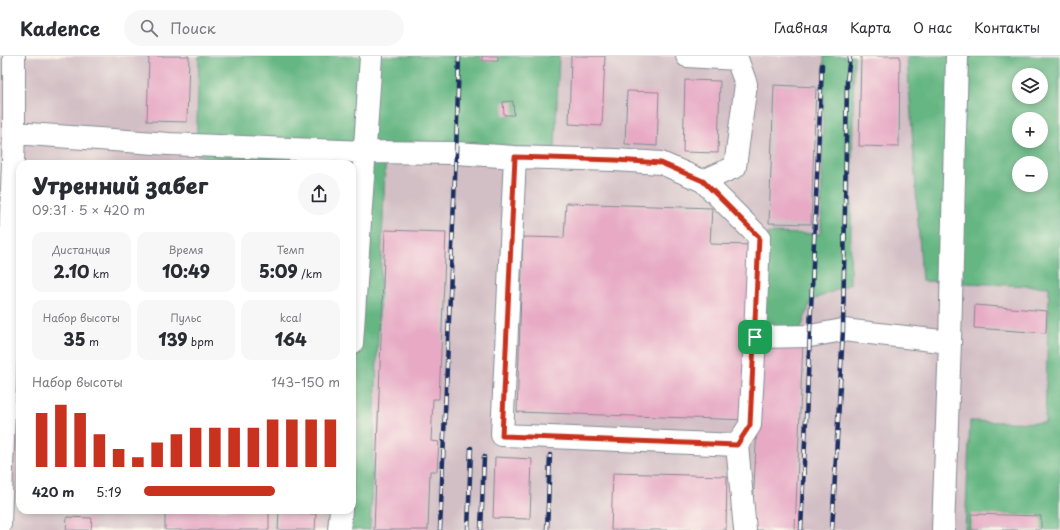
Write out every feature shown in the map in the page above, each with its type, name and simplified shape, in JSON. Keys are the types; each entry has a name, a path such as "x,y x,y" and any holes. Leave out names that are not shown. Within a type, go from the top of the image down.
{"lane":[{"path":"0,524 14,133 14,56"},
{"path":"356,284 371,56"},
{"path":"687,56 737,59 746,84 735,167 703,181"},
{"path":"943,530 950,342 957,56"},
{"path":"14,133 169,144 365,152 456,153 661,163 703,181 759,237 750,425 737,445 745,530"},
{"path":"515,157 502,436 737,445"},
{"path":"755,337 810,336 843,330 950,342"},
{"path":"339,530 341,514"}],"shaded area":[{"path":"0,56 1060,56 1060,530 0,530"}],"green space":[{"path":"199,56 559,56 555,148 386,146 370,530 351,530 351,514 356,514 356,160 212,160 196,154"},
{"path":"824,56 854,56 850,284 811,301 800,331 763,331 768,233 821,234"},
{"path":"907,56 1060,56 1060,530 965,530 970,421 1045,423 1049,287 922,281"}],"building":[{"path":"149,56 189,56 187,122 147,121"},
{"path":"482,56 498,56 498,61 482,61"},
{"path":"571,56 605,56 602,126 569,124"},
{"path":"861,56 900,56 899,147 859,146"},
{"path":"685,80 720,81 718,153 683,152"},
{"path":"774,85 816,87 811,224 769,223"},
{"path":"627,91 659,92 657,146 625,144"},
{"path":"513,101 514,115 504,115 503,102"},
{"path":"566,203 712,208 710,244 754,245 748,420 517,412 523,237 564,238"},
{"path":"385,230 446,232 439,399 433,399 431,441 439,442 437,471 430,471 428,530 374,530"},
{"path":"975,305 1047,311 1046,333 974,328"},
{"path":"761,340 803,342 795,530 752,530"},
{"path":"495,457 532,459 530,519 493,518"},
{"path":"613,473 727,476 726,530 611,530"},
{"path":"165,514 269,514 269,530 165,530"},
{"path":"279,514 316,514 315,530 278,530"},
{"path":"971,514 1041,516 1041,530 971,530"},
{"path":"67,517 92,518 91,530 66,530"}],"railway":[{"path":"440,530 459,56"},
{"path":"832,530 843,330 847,81 850,56"},
{"path":"801,530 822,65"},
{"path":"468,530 471,448"},
{"path":"547,530 550,455"},
{"path":"481,530 484,457"}],"route":[{"path":"515,157 661,163 703,181 759,237 755,337 750,425 737,445 510,435 502,436 515,157"}]}
